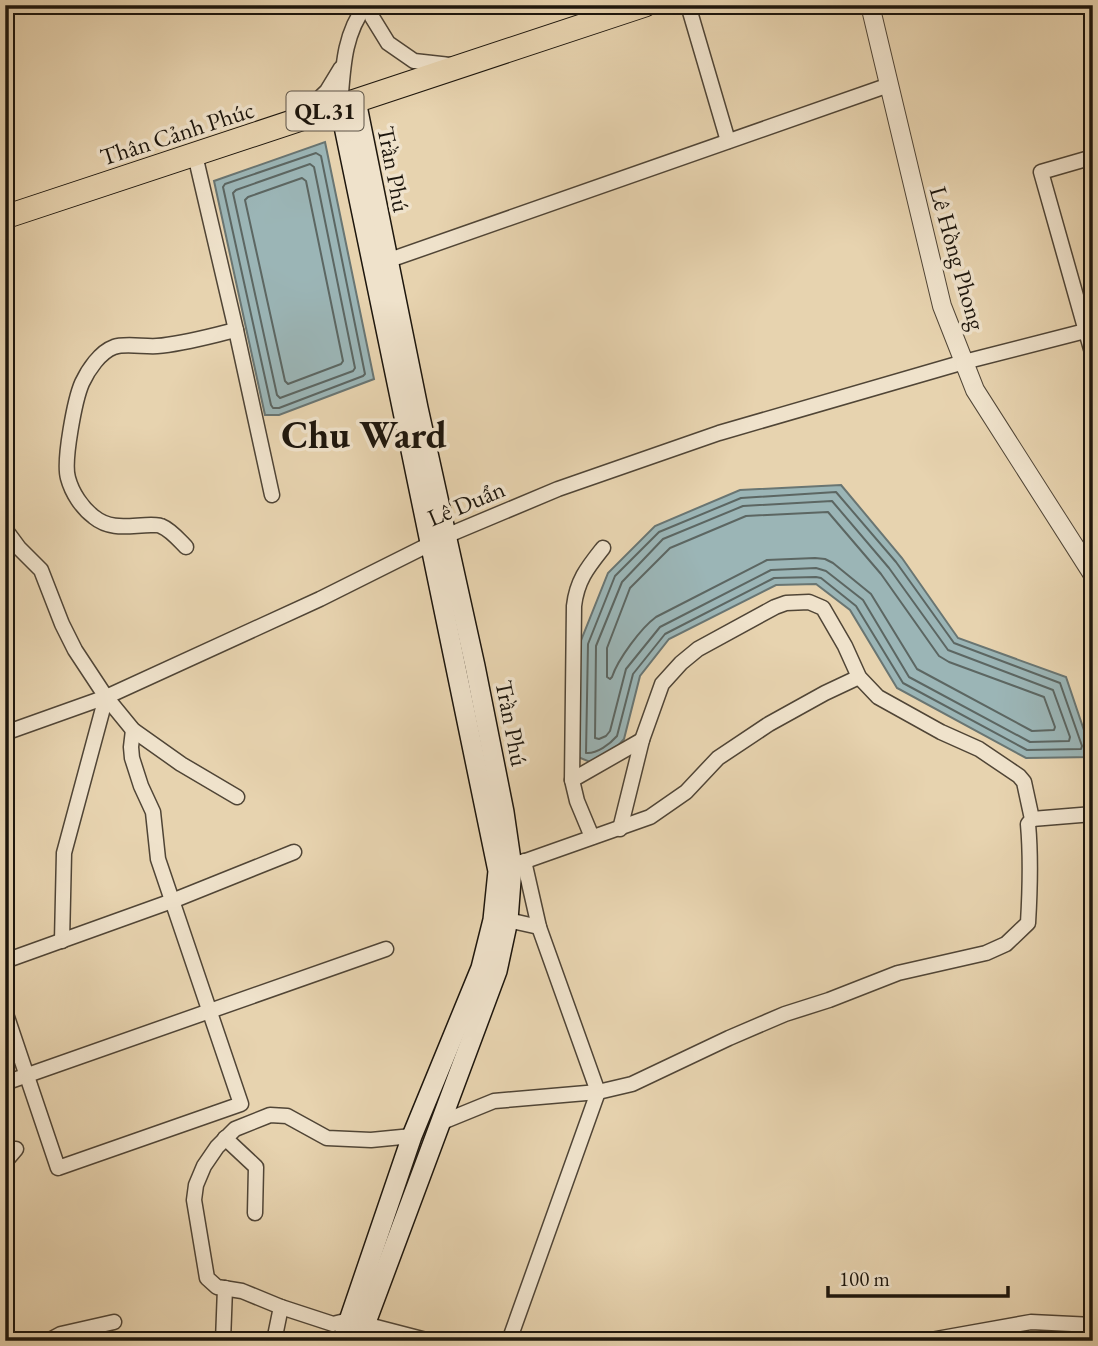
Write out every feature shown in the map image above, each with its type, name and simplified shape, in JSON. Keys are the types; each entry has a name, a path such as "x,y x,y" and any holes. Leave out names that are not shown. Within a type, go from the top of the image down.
{"highway":[{"name":"Thân Cảnh Phúc","path":"5,217 645,5"}],"main road":[{"name":"Trần Phú","path":"342,1341 358,1328 497,971 500,920 511,866 499,785 438,540 348,104"},
{"name":"Trần Phú","path":"358,1328 412,1136 500,920"}],"street":[{"path":"348,104 344,64 351,30 368,5"},
{"path":"368,5 388,43 414,61 462,66"},
{"path":"688,5 728,141"},
{"name":"Lê Hồng Phong","path":"870,5 942,306 975,390 1091,570"},
{"path":"297,121 327,92 344,64"},
{"path":"380,264 889,85"},
{"path":"195,155 272,495"},
{"path":"1093,158 1041,172 1089,330 1093,356"},
{"path":"186,547 174,534 161,526 116,527 95,518 80,504 66,466 74,414 81,385 90,369 102,355 116,346 158,346 236,330"},
{"name":"Lê Duẩn","path":"5,733 106,697 320,599 438,540 558,489 719,433 964,362 1089,330"},
{"path":"5,529 19,548 41,569 75,650 106,697 133,730 181,764 237,797"},
{"path":"592,838 577,801 572,780 575,597 585,571 603,548"},
{"path":"620,829 642,740 662,684 698,649 775,607 786,603 809,602 824,608 859,677 878,697 940,732 979,749 1014,771 1024,782 1032,819"},
{"path":"511,866 650,817 673,803 718,758 769,724 859,677"},
{"path":"62,941 64,853 106,697"},
{"path":"5,1011 58,1168 241,1104 158,859 153,812 132,758 133,730"},
{"path":"572,780 642,740"},
{"path":"440,1123 494,1101 598,1092 632,1084 785,1014 898,973 986,953 1006,944 1028,923 1028,824 1032,819 1093,814"},
{"path":"5,961 172,901 294,852"},
{"name":"Trần Phú","path":"511,866 539,927 598,1092"},
{"path":"500,920 539,927"},
{"path":"5,1083 386,949"},
{"path":"509,1341 598,1092"},
{"path":"412,1136 371,1140 327,1138 286,1116 270,1115 234,1129 225,1138 204,1166 196,1185 194,1200 207,1278 217,1287 242,1291 332,1324 430,1341"},
{"path":"225,1138 256,1167 255,1213"},
{"path":"5,1162 16,1149"},
{"path":"223,1341 225,1289"},
{"path":"274,1341 281,1307"},
{"path":"48,1341 61,1334 114,1322"},
{"path":"925,1341 1031,1322 1093,1325"}],"water":[{"path":"325,142 374,379 279,415 265,415 214,181"},
{"path":"841,485 902,558 958,638 1066,677 1093,757 1026,758 897,688 850,610 816,584 776,585 669,639 640,676 624,739 616,748 590,762 578,757 580,643 608,573 655,526 740,490"}],"district":[{"name":"Chu Ward","path":"364,434"}]}
